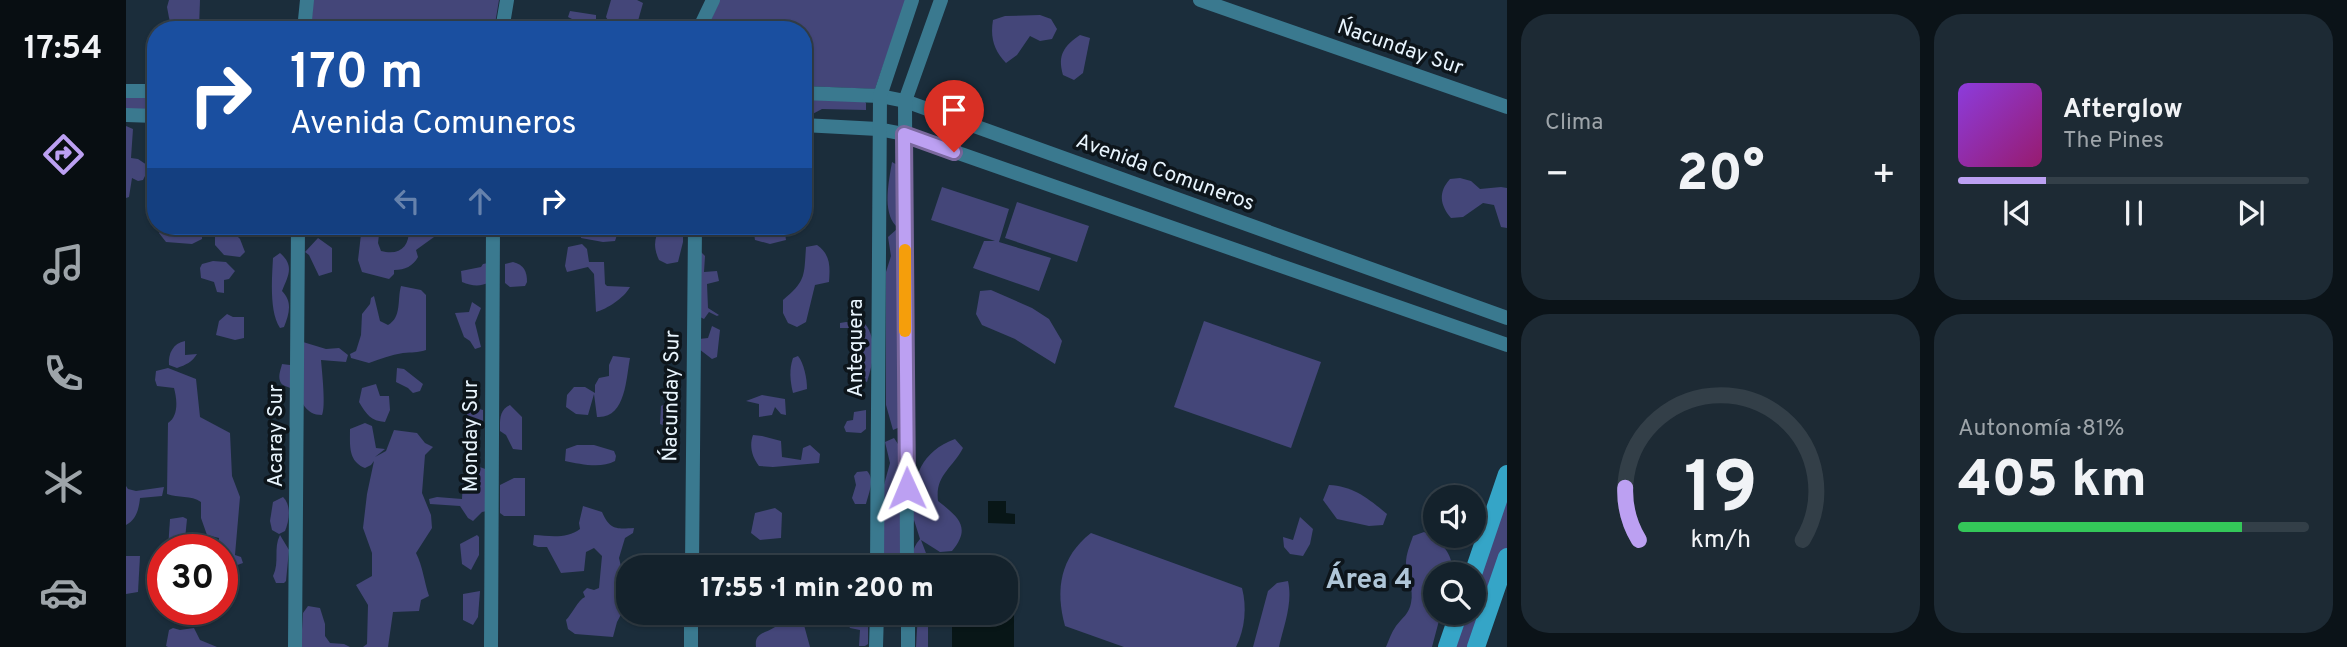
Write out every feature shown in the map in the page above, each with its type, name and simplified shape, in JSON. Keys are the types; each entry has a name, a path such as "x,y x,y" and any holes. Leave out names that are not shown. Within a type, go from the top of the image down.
{"main road":[{"path":"1477,562 1507,474"},
{"path":"1476,647 1507,557"},
{"path":"1447,647 1455,625"}],"street":[{"path":"305,21 306,0"},
{"path":"504,21 507,0"},
{"path":"703,21 713,0"},
{"name":"Antequera","path":"877,555 880,96 912,0"},
{"path":"907,555 905,102 941,0"},
{"name":"Ńacunday Sur","path":"1200,0 1507,107"},
{"path":"126,90 147,91"},
{"name":"Avenida Comuneros","path":"812,93 880,96 905,102 1507,318"},
{"path":"126,115 147,116"},
{"path":"812,125 878,129 904,134 1507,345"},
{"name":"Acaray Sur","path":"295,647 298,235"},
{"name":"Monday Sur","path":"491,647 493,235"},
{"name":"Ńacunday Sur","path":"692,555 695,235"},
{"path":"691,625 691,647"},
{"path":"877,625 877,647"},
{"path":"908,625 908,647"}],"shaded area":[{"path":"169,0 200,0 199,21 170,21 167,7"},
{"path":"313,0 499,0 496,21 312,21"},
{"path":"611,0 637,0 643,3 638,21 609,21 606,17"},
{"path":"719,0 906,0 875,89 812,86 812,21 711,21"},
{"path":"570,11 596,15 596,21 575,21 568,17"},
{"path":"1040,15 1051,19 1057,29 1052,39 1040,41 1030,36 1017,55 1006,63 994,43 993,20 1005,16"},
{"path":"1080,35 1090,38 1083,73 1074,80 1063,75 1061,62 1066,47"},
{"path":"126,85 147,86 147,121 126,120"},
{"path":"812,96 866,103 866,110 822,109 812,114"},
{"path":"126,126 133,129 131,158 147,165 147,172 143,180 132,178 129,197 126,198"},
{"path":"892,162 899,166 900,224 896,226 888,204"},
{"path":"1450,179 1471,181 1480,189 1507,188 1507,228 1501,227 1494,205 1483,203 1463,217 1451,218 1443,203 1442,194"},
{"path":"942,187 1009,209 999,242 1051,258 1039,291 973,268 984,241 995,241 931,220"},
{"path":"1017,202 1089,226 1077,262 1005,238"},
{"path":"897,229 902,252 900,427 893,430 886,405 886,272 891,256 888,237"},
{"path":"161,235 202,235 202,239 192,244 166,242"},
{"path":"215,235 236,235 245,252 240,257 224,255 215,245"},
{"path":"361,235 379,235 381,251 394,252 403,248 408,235 434,235 416,250 418,257 414,263 394,270 389,279 362,272 358,260"},
{"path":"580,235 617,235 615,241 603,242 581,238"},
{"path":"657,235 683,235 678,262 667,264 659,260 655,243"},
{"path":"754,235 785,235 786,240 770,244 755,240"},
{"path":"318,238 332,248 332,272 319,276 305,252"},
{"path":"582,244 587,249 589,262 604,262 607,286 630,287 615,302 596,312 594,274 588,267 567,272 565,266 568,247"},
{"path":"817,245 827,257 829,282 815,285 806,322 797,327 788,323 783,313 783,300 800,283 806,247"},
{"path":"701,252 705,256 704,272 717,271 719,281 707,284 708,308 719,315 709,312 704,319 700,317"},
{"path":"280,253 289,267 282,291 288,299 289,308 284,327 280,328 274,313 272,284 273,258"},
{"path":"226,262 235,271 229,279 224,280 224,293 217,292 214,282 201,278 202,264"},
{"path":"493,262 490,282 476,285 462,282 461,271"},
{"path":"513,262 520,265 525,272 525,286 510,287 505,283 505,264"},
{"path":"401,286 421,290 426,295 426,350 399,354 369,363 351,358 350,354 356,351 361,335 362,314 371,298 374,296 380,321 388,325 397,313"},
{"path":"991,290 1032,308 1049,319 1062,341 1055,364 1015,339 982,325 976,314 980,291"},
{"path":"472,302 481,308 475,323 481,347 475,349 464,337 455,313 469,312"},
{"path":"227,314 244,317 244,338 235,340 216,335 219,321"},
{"path":"1204,321 1321,362 1291,448 1174,407"},
{"path":"840,323 865,324 872,337 872,360 867,382 859,378 859,328 840,328"},
{"path":"712,326 720,330 717,357 712,359 699,349 699,339 708,338"},
{"path":"185,341 185,355 197,354 180,367 169,365 172,350"},
{"path":"303,342 326,349 339,348 348,355 346,362 321,360 324,397 322,415 308,410 293,390 280,381 282,364 290,365"},
{"path":"613,356 630,358 623,396 614,411 607,416 597,417 594,394 588,415 576,414 566,407 567,395 574,387 585,387 595,393 599,378 609,376 609,365"},
{"path":"798,356 805,371 807,389 793,393 791,366 793,358"},
{"path":"168,368 196,379 200,417 230,433 232,476 240,497 237,534 207,534 201,518 201,502 167,494 168,423 176,412 176,397 174,388 157,386 156,371"},
{"path":"397,368 404,369 423,384 420,391 413,393 396,382"},
{"path":"376,384 380,396 389,396 390,410 385,422 369,416 359,402 362,388"},
{"path":"762,395 785,399 786,415 781,414 775,407 772,415 759,417 759,404 746,401"},
{"path":"669,402 678,407 675,432 668,444 665,426 660,424 661,406"},
{"path":"510,405 522,417 522,450 513,449 506,435 500,431 502,413"},
{"path":"468,406 483,410 483,428 470,426 467,419"},
{"path":"866,410 866,429 861,433 846,432 844,427 847,421 853,420 854,412"},
{"path":"365,423 372,426 376,448 385,449 375,457 386,451 394,430 417,433 425,443 433,447 425,455 422,493 431,515 432,528 416,553 429,596 421,600 419,611 393,612 388,647 363,647 367,644 368,605 356,585 372,576 372,553 363,528 374,461 365,468 359,465 351,452 350,441 350,429"},
{"path":"753,435 781,441 782,457 801,460 803,448 810,445 820,454 819,463 759,466 752,451"},
{"path":"894,438 900,447 898,499 912,517 913,492 925,460 955,439 963,448 942,478 938,492 938,501 951,512 962,529 958,543 952,551 940,552 921,540 927,555 913,555 920,539 914,520 906,555 883,555 882,492 890,463 885,442"},
{"path":"577,445 594,445 614,451 615,461 597,465 565,461 566,449"},
{"path":"477,466 488,470 492,510 482,512 473,521 460,506 430,504 429,499 437,497 462,499 463,478"},
{"path":"867,471 871,482 866,504 855,504 852,498 856,485 854,476 857,472"},
{"path":"514,478 525,478 525,516 504,516 500,513 500,485"},
{"path":"1329,485 1353,491 1374,503 1387,514 1383,525 1369,526 1337,519 1323,500"},
{"path":"126,486 136,491 164,487 162,496 140,498 136,514 126,525"},
{"path":"1507,492 1507,560 1486,619 1486,562 1478,562"},
{"path":"283,497 289,509 285,531 279,534 272,530 270,521 273,502"},
{"path":"988,501 1006,501 1006,513 1015,514 1015,524 988,523"},
{"path":"583,506 602,512 614,527 634,528 633,533 625,538 620,555 616,555 616,625 613,637 575,634 568,629 566,620 585,597 583,592 587,588 599,588 602,556 594,548 586,552 584,571 561,573 547,547 533,545 534,535 564,536 580,529"},
{"path":"775,508 782,513 781,538 760,540 751,533 755,513"},
{"path":"1300,517 1313,529 1310,544 1303,556 1290,554 1284,547 1283,537 1293,540"},
{"path":"170,519 187,519 186,534 169,534"},
{"path":"1423,532 1423,548 1445,548 1451,560 1423,562 1423,625 1438,625 1432,647 1386,647 1394,629 1410,607 1412,593 1406,563 1413,536"},
{"path":"1091,533 1242,588 1244,618 1236,647 1124,647 1065,626 1060,600 1063,575 1072,553"},
{"path":"280,535 289,550 286,581 276,583 273,576"},
{"path":"477,535 479,555 471,570 462,564 460,544"},
{"path":"126,556 140,556 138,592 126,594"},
{"path":"1288,581 1289,606 1279,647 1253,647 1268,591 1277,583"},
{"path":"480,591 478,617 473,625 463,620 463,594"},
{"path":"308,606 320,608 325,624 325,636 330,643 350,647 301,647 303,613"},
{"path":"804,625 810,647 756,647 758,636 775,627"},
{"path":"848,625 868,625 868,644 859,646 860,630"},
{"path":"917,625 928,625 928,647 916,647"},
{"path":"952,625 1014,625 1014,647 952,647"},
{"path":"1455,625 1484,625 1476,647 1447,647"},
{"path":"194,628 200,640 217,647 168,647 169,630"}],"slow traffic":[{"path":"905,250 905,331"}],"district":[{"name":"Área 4","path":"1369,581"}],"route":[{"path":"907,488 904,134 954,152"}]}
